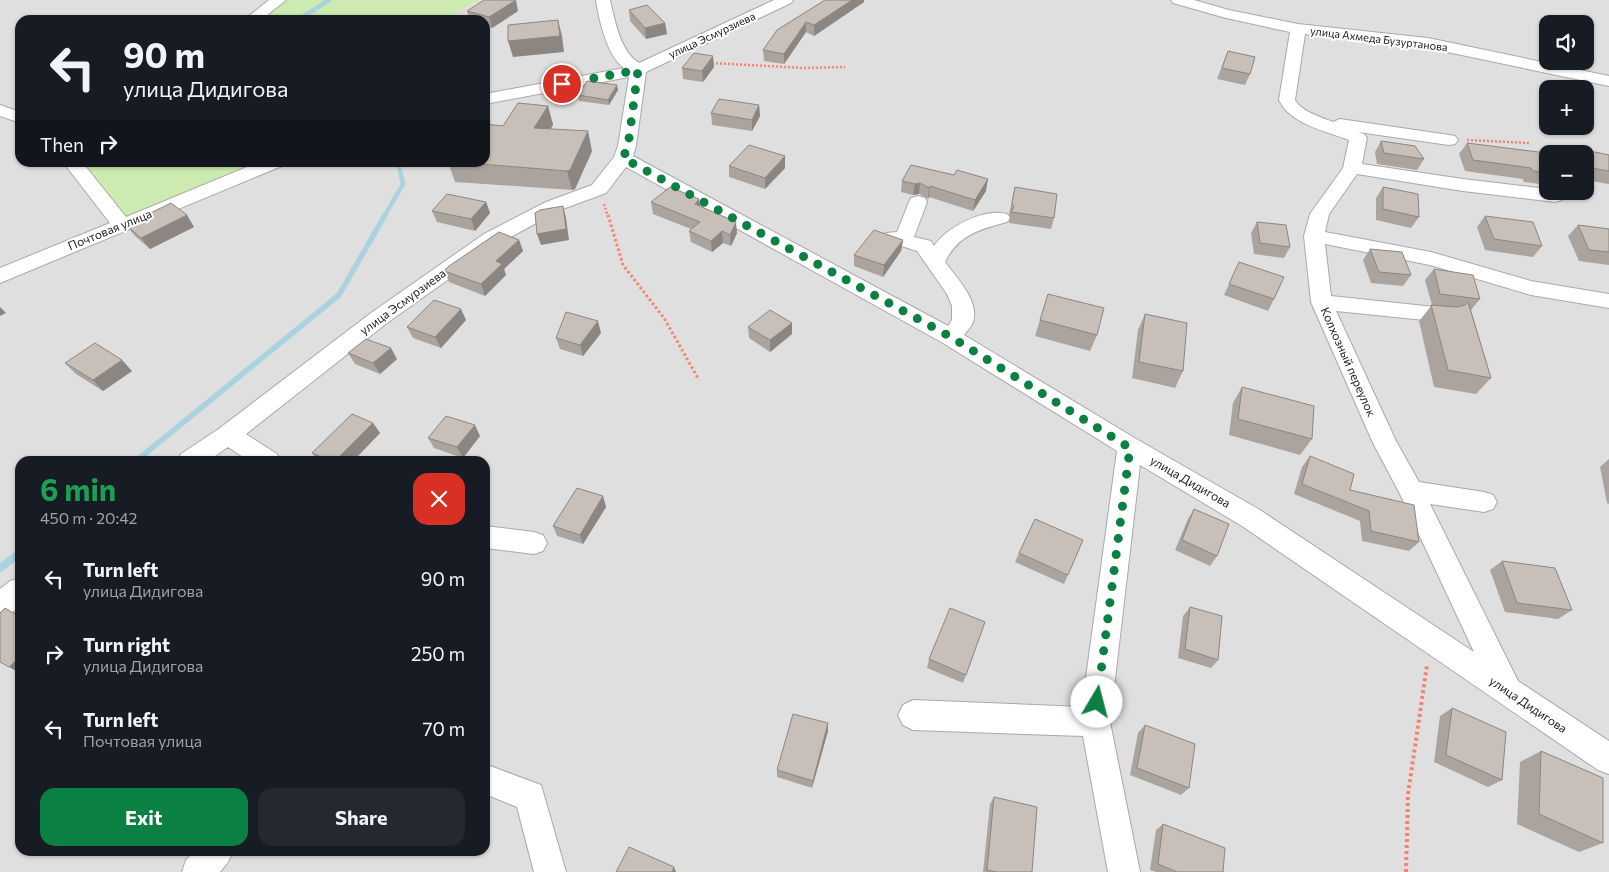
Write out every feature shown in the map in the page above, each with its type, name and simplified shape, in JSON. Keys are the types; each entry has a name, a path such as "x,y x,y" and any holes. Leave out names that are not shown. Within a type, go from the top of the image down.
{"street":[{"path":"258,15 279,0"},
{"path":"603,0 607,21 623,60 638,70"},
{"name":"улица Эсмурзиева","path":"638,70 786,0"},
{"name":"улица Ахмеда Бузуртанова","path":"1178,0 1226,14 1298,29 1428,43 1609,81"},
{"name":"Колхозный переулок","path":"1298,29 1287,100 1291,108 1313,120 1358,138 1352,168 1320,214 1314,236 1321,302 1385,443 1508,691"},
{"path":"490,98 638,70"},
{"path":"599,189 623,158 628,146 638,70"},
{"path":"0,110 15,116"},
{"path":"1313,120 1449,140"},
{"name":"улица Дидигова","path":"623,158 951,337 1130,448 1251,518 1609,759"},
{"path":"76,167 122,225"},
{"name":"Почтовая улица","path":"0,276 264,167"},
{"path":"1352,168 1463,185 1539,194"},
{"name":"улица Эсмурзиева","path":"197,456 228,435 379,318 491,239 553,206 599,189"},
{"path":"918,202 898,238 924,246 956,292 963,306 963,321 951,337"},
{"path":"935,262 940,250 953,235 967,226 1000,218"},
{"path":"1314,236 1431,260 1530,288 1609,300"},
{"path":"1321,302 1444,315"},
{"path":"228,435 260,456"},
{"path":"1124,872 1094,722 1130,448"},
{"path":"1410,491 1484,502"},
{"path":"490,538 534,543"},
{"path":"0,605 15,594"},
{"path":"913,715 1094,722"},
{"path":"490,781 530,796 550,872"},
{"path":"198,872 212,856"}],"path":[{"path":"679,51 713,63 804,68 845,67"},
{"path":"1449,140 1529,143"},
{"path":"599,189 624,265 664,318 699,380"},
{"path":"1406,872 1408,783 1431,640"}],"shaded area":[{"path":"0,0 279,0 258,15 15,15 15,167 490,167 490,15 454,15 479,0 1609,0 1609,872 0,872"}],"green space":[{"path":"279,0 479,0 454,15 258,15"},
{"path":"75,167 266,167 122,225"}],"building":[{"path":"484,0 516,0 490,16 467,11"},
{"path":"825,0 852,0 814,25 806,22 784,54 763,50 777,30"},
{"path":"647,5 665,23 645,28 629,10"},
{"path":"558,20 560,36 508,41 508,25"},
{"path":"1228,51 1255,57 1250,74 1222,68"},
{"path":"694,53 713,56 702,71 682,68"},
{"path":"587,81 617,85 608,100 578,95"},
{"path":"719,99 759,105 752,120 711,113"},
{"path":"518,103 548,106 534,128 588,131 570,170 567,171 490,165 490,125 503,126"},
{"path":"1381,141 1415,146 1424,159 1384,153"},
{"path":"1467,143 1539,152 1539,171 1533,171 1531,168 1473,160"},
{"path":"749,145 785,156 765,178 729,166"},
{"path":"1594,152 1609,155 1609,171 1594,168"},
{"path":"911,165 954,175 957,170 988,179 975,200 930,186 929,188 920,183 915,184 902,181"},
{"path":"670,187 699,199 695,204 736,222 730,235 722,231 711,241 689,231 700,222 651,202"},
{"path":"1015,187 1057,194 1054,218 1011,212 1014,207 1012,203"},
{"path":"1383,187 1418,194 1419,217 1383,209"},
{"path":"447,194 486,202 471,219 432,211"},
{"path":"171,203 187,215 141,238 126,225"},
{"path":"563,206 566,229 537,234 535,213 540,210"},
{"path":"1485,216 1533,222 1542,246 1494,239"},
{"path":"1257,222 1286,225 1290,247 1260,243"},
{"path":"1578,225 1609,229 1609,252 1589,250"},
{"path":"874,230 903,240 884,265 854,255"},
{"path":"499,232 519,240 496,261 502,264 481,284 444,271 449,266"},
{"path":"1370,249 1402,252 1411,275 1379,272"},
{"path":"1239,262 1284,277 1274,299 1229,284"},
{"path":"1434,269 1473,275 1480,299 1440,294"},
{"path":"1048,294 1104,308 1097,335 1040,320"},
{"path":"434,300 461,309 435,337 407,327"},
{"path":"1468,302 1491,378 1448,370 1431,305 1457,307"},
{"path":"770,310 792,323 770,340 748,327"},
{"path":"566,312 598,321 580,345 556,338"},
{"path":"1145,314 1187,323 1183,371 1139,362"},
{"path":"366,339 391,348 373,363 348,353"},
{"path":"95,343 122,360 93,380 65,363"},
{"path":"1242,387 1314,406 1312,439 1238,419"},
{"path":"352,414 373,423 340,456 319,456 312,453"},
{"path":"446,416 475,425 457,447 428,438"},
{"path":"1310,456 1354,474 1350,490 1414,505 1419,542 1371,531 1369,511 1302,484"},
{"path":"577,488 603,496 580,535 553,526"},
{"path":"1194,509 1229,524 1217,556 1182,540"},
{"path":"1035,519 1083,540 1068,575 1019,553"},
{"path":"1502,561 1555,568 1572,610 1517,603"},
{"path":"1190,607 1222,616 1218,660 1185,649"},
{"path":"5,608 15,614 15,662 9,667 0,662 0,613"},
{"path":"950,608 985,622 966,675 929,659"},
{"path":"1452,708 1506,732 1502,780 1446,755"},
{"path":"793,714 828,723 813,781 777,770"},
{"path":"1145,725 1195,744 1189,788 1137,768"},
{"path":"1541,751 1603,778 1603,843 1539,814"},
{"path":"994,797 1037,807 1032,872 996,872 987,870"},
{"path":"1163,824 1225,848 1223,872 1177,872 1158,864"},
{"path":"629,847 674,867 672,872 616,872"}],"waterway":[{"path":"306,15 329,0"},
{"path":"384,217 403,184 399,167"},
{"path":"142,456 339,295 385,215"},
{"path":"0,568 15,557"}],"route":[{"path":"562,84 638,70 628,146 623,158 951,337 1130,448 1097,702"}]}
